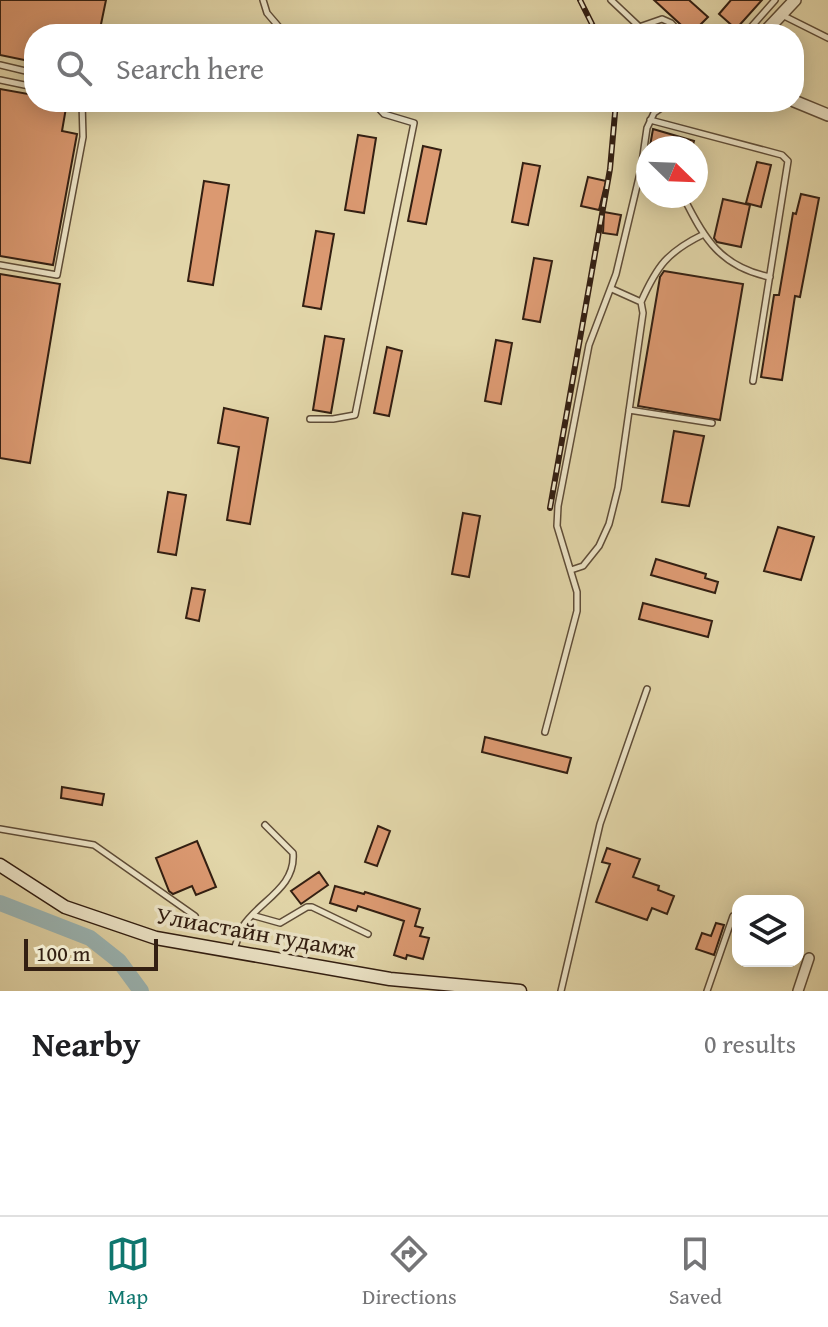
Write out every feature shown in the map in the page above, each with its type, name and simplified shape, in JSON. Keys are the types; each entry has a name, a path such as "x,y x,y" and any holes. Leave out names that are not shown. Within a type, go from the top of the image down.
{"main road":[{"name":"Улиастайн гудамж","path":"0,865 43,895 80,914 156,938 390,979 520,991"}],"street":[{"path":"772,24 795,0"},
{"path":"804,105 828,115"},
{"path":"798,991 809,958"}],"lane":[{"path":"263,0 267,13 276,24"},
{"path":"611,0 636,24"},
{"path":"754,24 775,0"},
{"path":"781,15 799,24"},
{"path":"648,24 662,19 672,24"},
{"path":"804,26 828,38"},
{"path":"0,65 24,71"},
{"path":"0,80 24,85"},
{"path":"0,265 57,275 83,137 82,112"},
{"path":"310,419 355,415 414,123 382,112"},
{"path":"648,136 650,120 656,112"},
{"path":"650,120 782,155 788,161 753,381"},
{"path":"545,732 577,611 577,592 557,526 558,506 589,345 600,311 612,289 636,200"},
{"path":"690,208 709,244 730,263 770,277"},
{"path":"571,570 583,566 599,546 609,524 618,488 643,313 641,302 656,268 673,253 704,234"},
{"path":"612,289 641,302"},
{"path":"629,410 712,423"},
{"path":"561,991 600,824 647,689"},
{"path":"233,952 244,925 273,898 292,870 293,853 265,825"},
{"path":"0,829 94,845 195,916"},
{"path":"254,915 280,923 312,907 368,934"},
{"path":"707,991 732,919"}],"building":[{"path":"0,0 106,0 101,24 24,24 24,60 0,55"},
{"path":"654,0 689,0 708,17 701,24 680,24"},
{"path":"731,0 762,0 740,24 730,24 719,14"},
{"path":"0,89 24,93 24,112 65,112 62,131 77,134 53,265 0,256"},
{"path":"653,129 677,136 652,136"},
{"path":"358,135 376,138 364,213 345,210"},
{"path":"423,146 441,150 426,224 408,221"},
{"path":"757,162 771,165 761,207 746,203"},
{"path":"523,163 540,166 528,225 512,222"},
{"path":"588,177 606,181 599,210 581,206"},
{"path":"204,181 229,185 213,285 188,281"},
{"path":"801,194 819,198 800,297 795,296 782,380 761,377 774,295 779,295 793,213 796,214"},
{"path":"723,199 750,205 741,247 717,242 714,238"},
{"path":"604,212 621,215 617,235 603,233"},
{"path":"316,231 334,234 321,309 303,306"},
{"path":"534,258 552,261 540,322 523,319"},
{"path":"664,271 743,284 720,420 638,406 660,277"},
{"path":"0,274 60,284 30,463 0,458"},
{"path":"325,336 344,339 331,413 313,410"},
{"path":"496,340 512,343 501,404 485,401"},
{"path":"387,347 402,351 389,416 374,413"},
{"path":"224,408 268,418 250,524 227,520 239,447 218,443"},
{"path":"674,431 704,436 689,506 662,502"},
{"path":"168,492 186,495 176,555 158,552"},
{"path":"463,513 480,516 469,577 452,574"},
{"path":"778,527 814,537 801,580 764,571"},
{"path":"656,559 706,574 705,578 718,582 715,593 651,575"},
{"path":"192,588 205,590 199,621 186,618"},
{"path":"643,603 712,621 708,637 639,619"},
{"path":"485,737 571,758 567,773 482,752"},
{"path":"62,787 104,794 102,805 61,798"},
{"path":"378,826 390,831 377,866 365,862"},
{"path":"197,841 216,887 196,895 192,886 173,894 156,858"},
{"path":"607,848 640,859 633,877 659,886 658,890 674,896 667,914 652,908 647,920 596,902 610,864 602,862"},
{"path":"319,872 328,885 301,904 291,891"},
{"path":"335,886 420,909 415,926 423,928 420,936 429,938 423,959 394,955 404,921 358,906 356,911 330,903"},
{"path":"716,923 724,925 714,955 696,949 702,933 711,936"}],"waterway":[{"path":"0,903 90,938 119,961 141,991"}],"railway":[{"path":"580,0 592,24"},
{"path":"550,508 610,169 615,112"}]}
